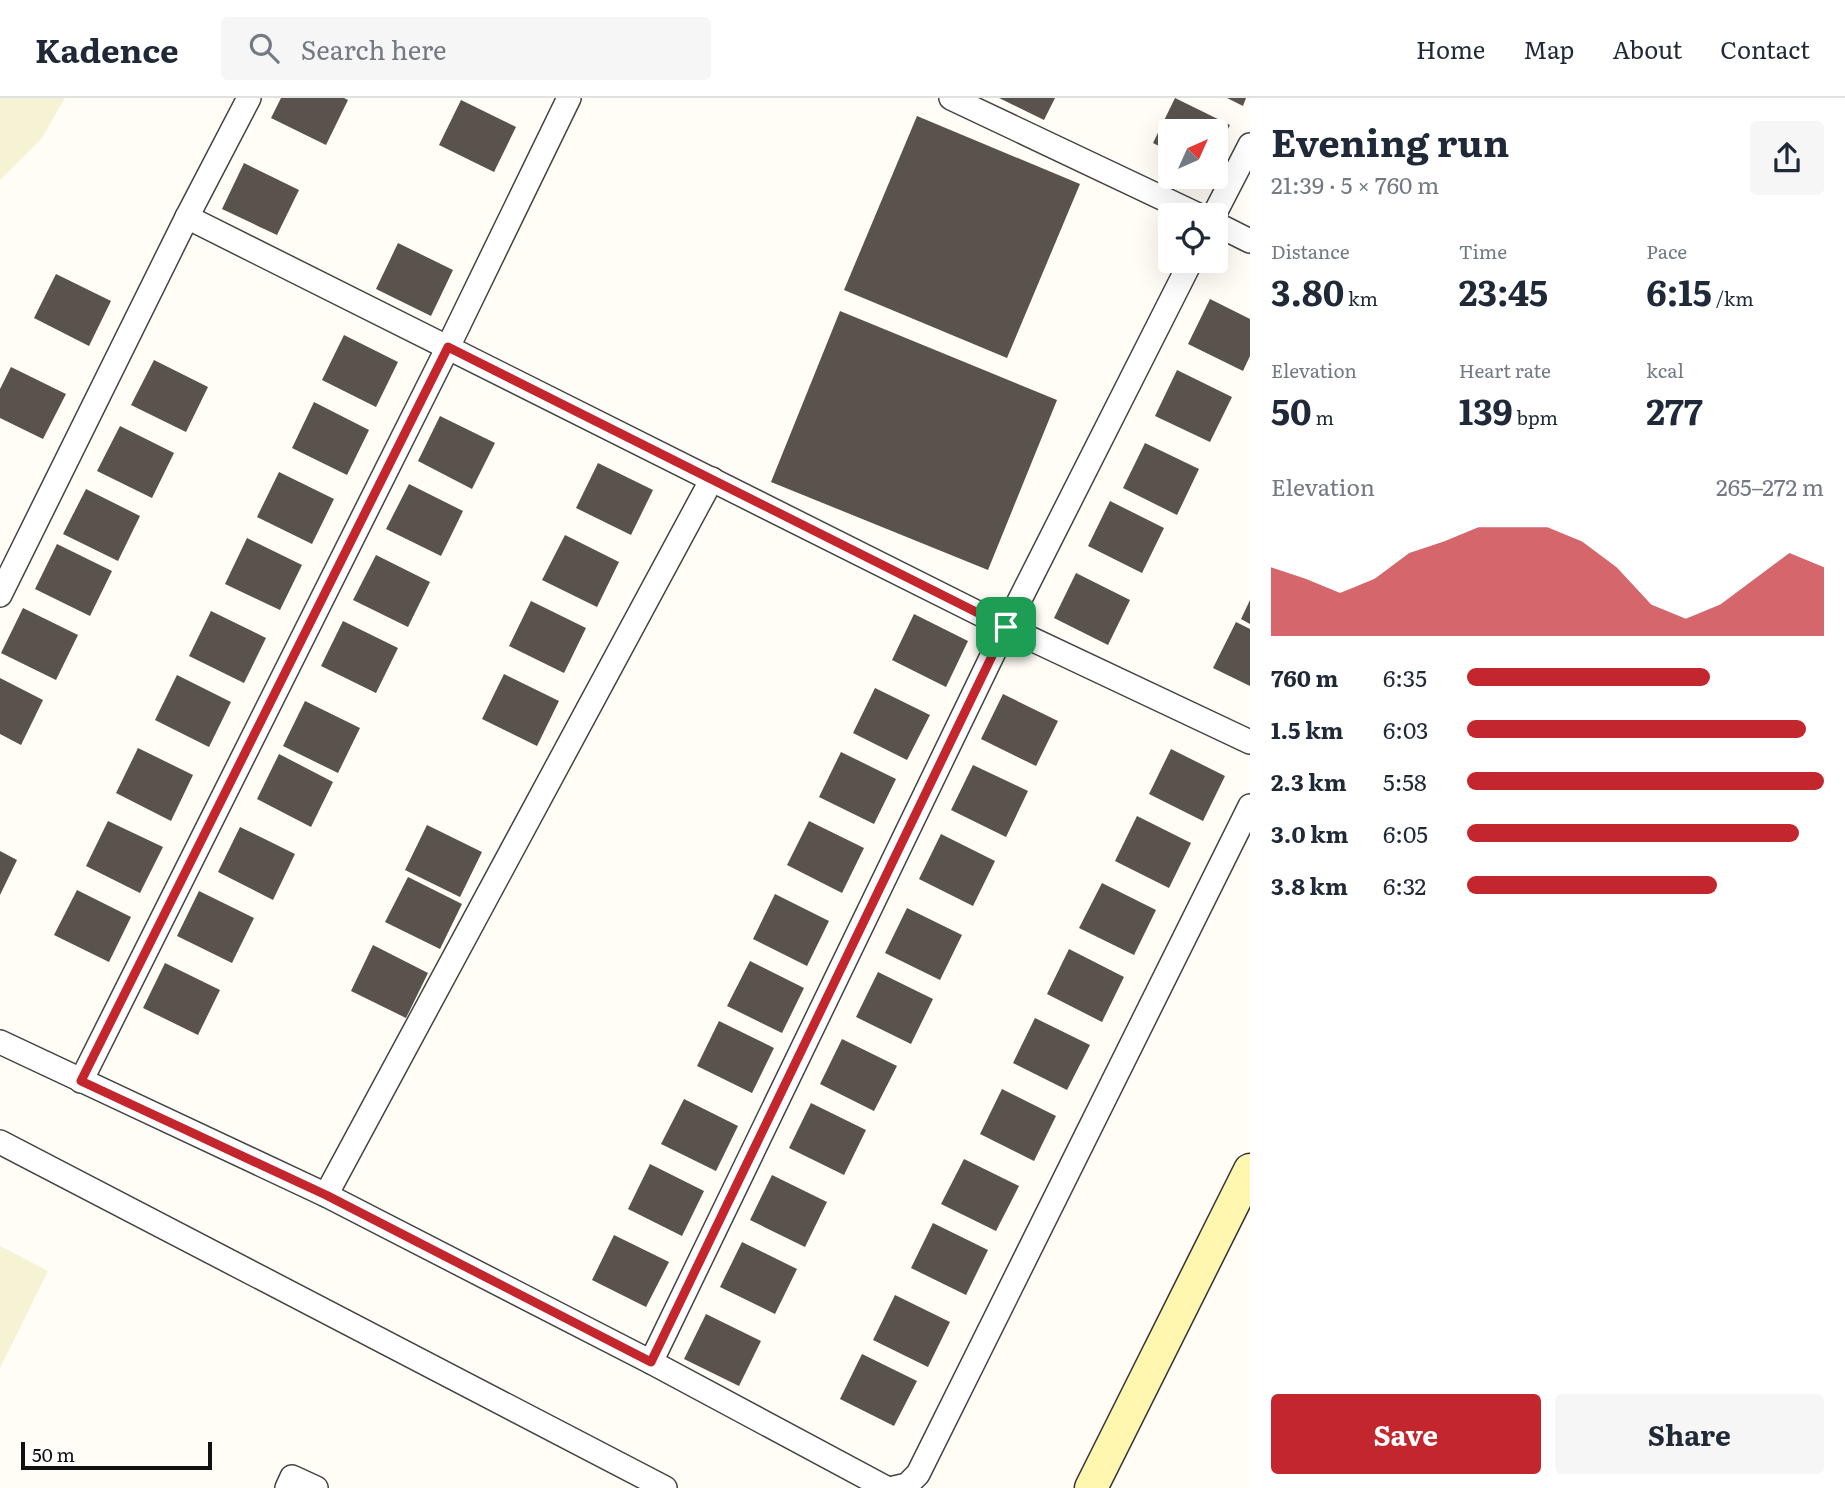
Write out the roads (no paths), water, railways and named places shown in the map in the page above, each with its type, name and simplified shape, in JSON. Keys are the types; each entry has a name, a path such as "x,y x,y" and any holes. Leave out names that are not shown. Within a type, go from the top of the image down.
{"street":[{"path":"0,595 187,217 250,98"},
{"path":"81,1081 448,347 569,98"},
{"path":"951,98 1173,203"},
{"path":"1220,203 1250,145"},
{"path":"187,217 1006,627 1250,742"},
{"path":"1228,230 1250,241"},
{"path":"651,1362 1006,627 1185,273"},
{"path":"326,1195 712,479"},
{"path":"894,1488 907,1485 919,1474 1250,807"},
{"path":"0,1042 326,1195 651,1362 886,1488"},
{"path":"0,1142 665,1488"},
{"path":"1091,1488 1250,1170"},
{"path":"287,1488 292,1476 316,1488"}]}
